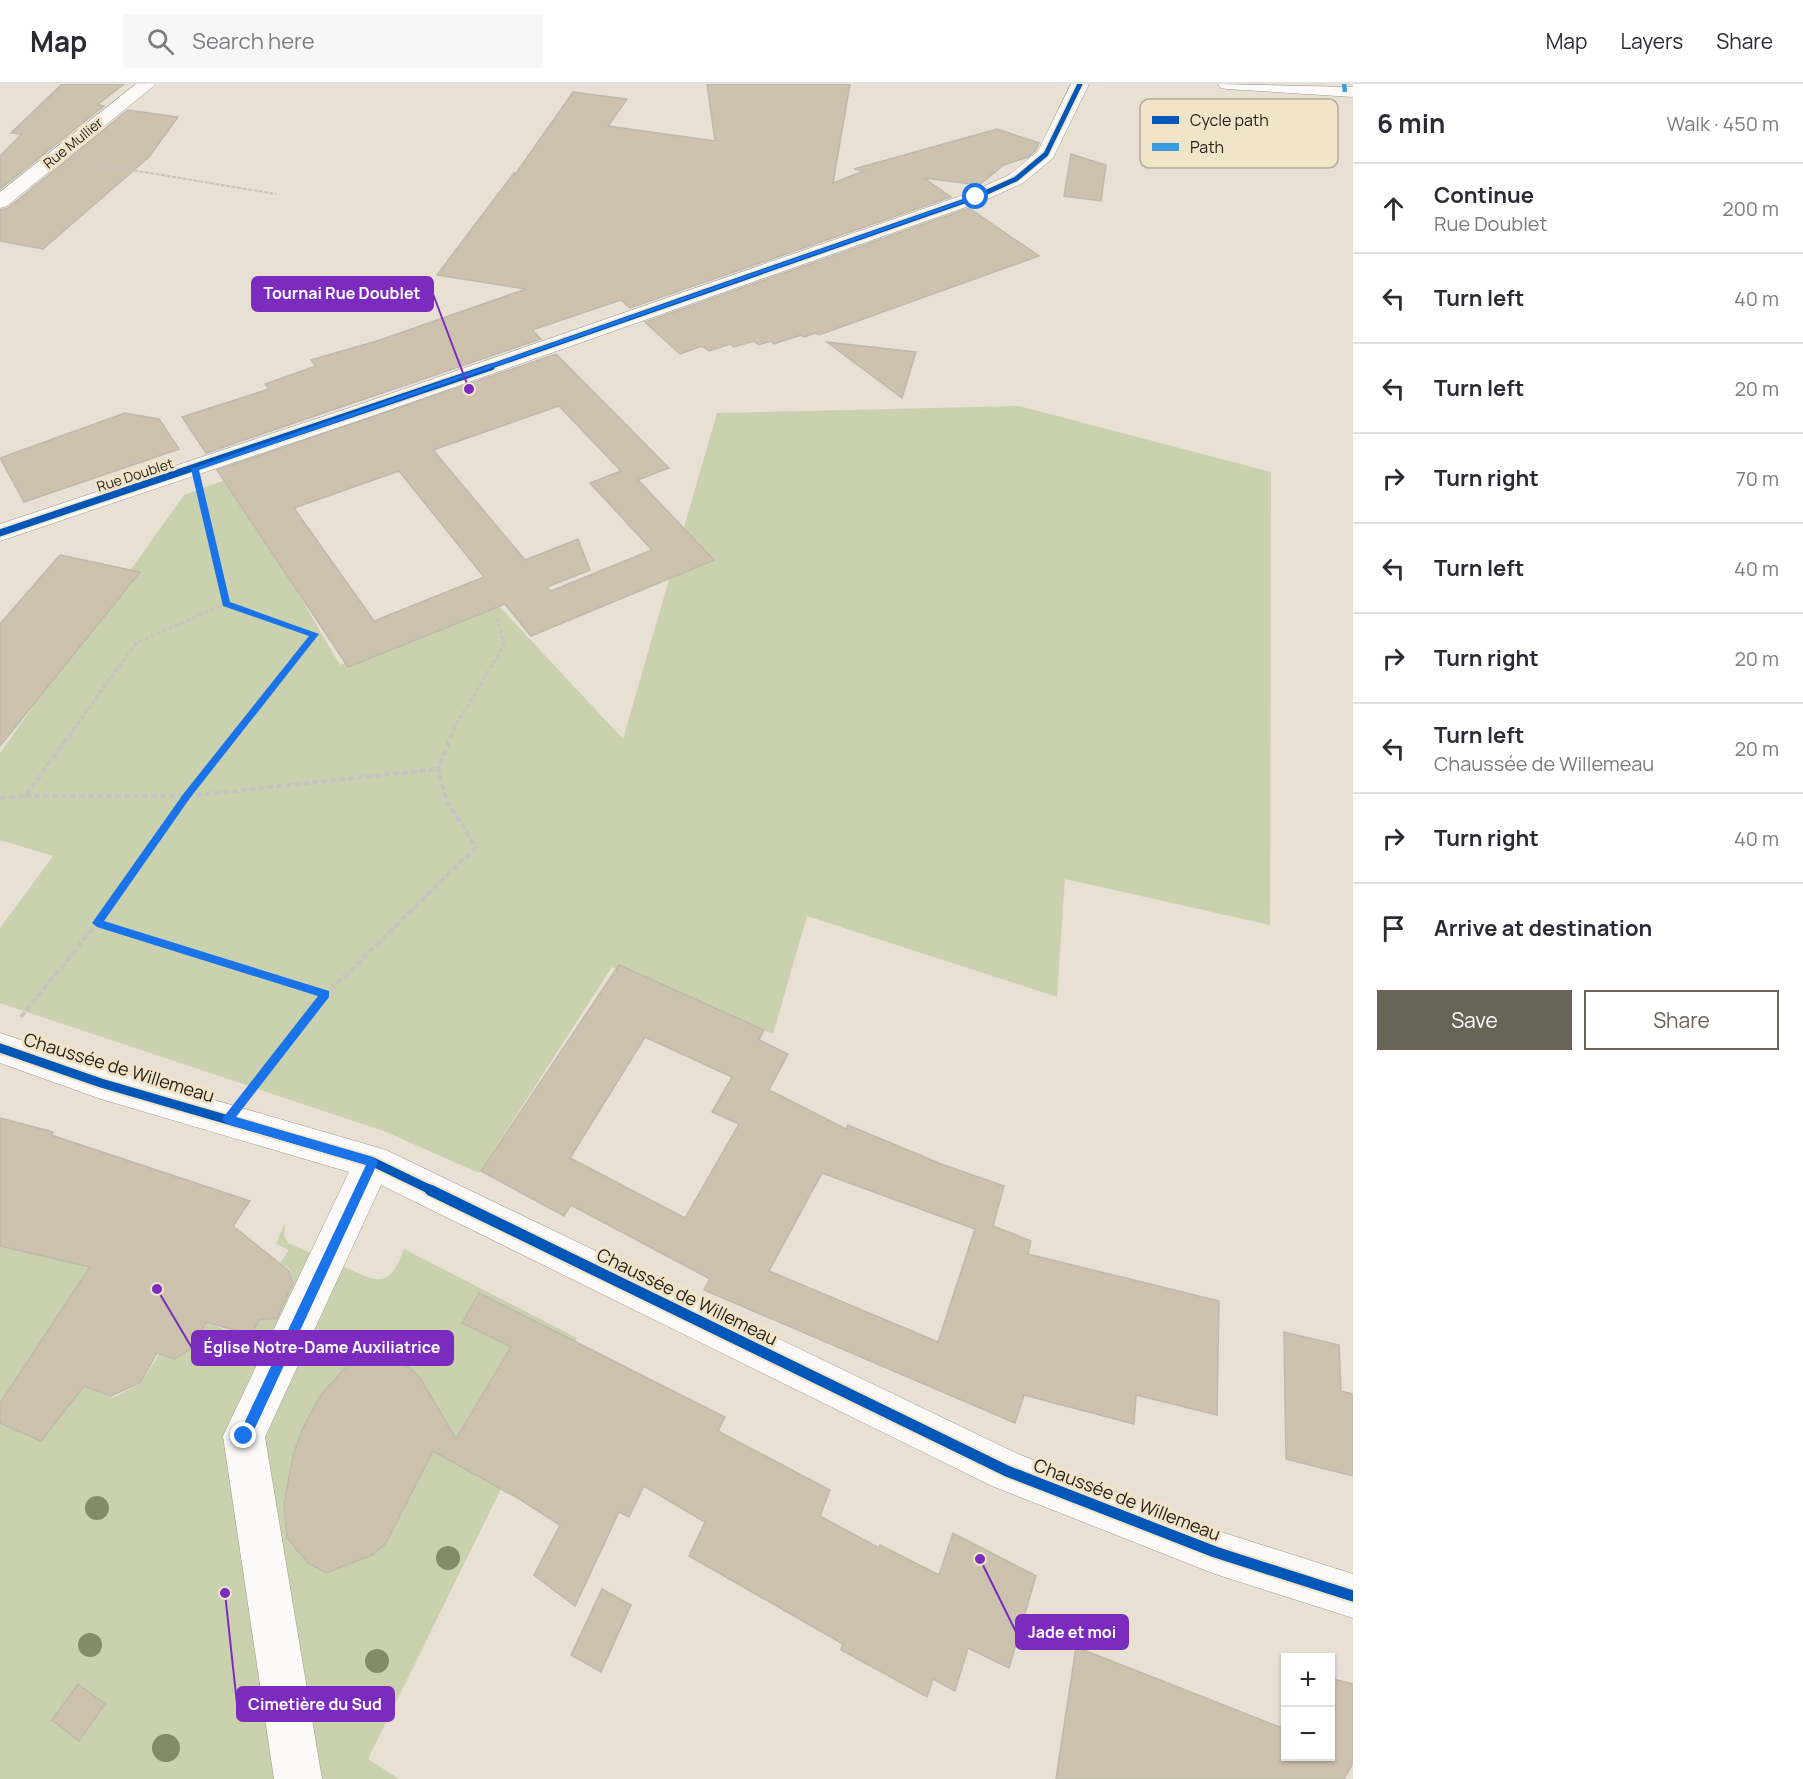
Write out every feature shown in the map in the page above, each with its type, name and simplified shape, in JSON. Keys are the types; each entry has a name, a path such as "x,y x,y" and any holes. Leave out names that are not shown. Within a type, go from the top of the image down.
{"street":[{"name":"Rue Mullier","path":"0,202 147,84"},
{"name":"Rue Doublet","path":"0,533 195,469 976,197 1016,179 1046,154 1080,84"},
{"path":"1227,84 1353,92"},
{"name":"Chaussée de Willemeau","path":"8,1036 101,1083 373,1162 1007,1471 1215,1552 1353,1596"},
{"path":"298,1779 244,1436 373,1162"}],"path":[{"path":"56,157 276,194"},
{"path":"195,469 226,604"},
{"path":"8,1036 97,923 187,796 314,634 226,604 136,643 26,796"},
{"path":"227,1119 326,994 476,847 447,802 438,769 455,726 504,645 497,616"},
{"path":"0,798 187,796 438,769"},
{"path":"97,923 326,994"}],"green space":[{"path":"1019,406 1271,472 1270,925 1065,879 1057,997 807,916 773,1034 612,967 479,1173 384,1131 0,1003 0,928 53,856 0,840 0,753 184,495 230,478 340,665 497,604 623,739 717,413"},
{"path":"285,1223 284,1236 288,1243 367,1277 382,1279 387,1277 392,1273 404,1249 577,1338 368,1759 399,1779 0,1779 0,1241 98,1268 87,1383 113,1398 140,1384 162,1350 204,1320 238,1336 255,1312 280,1306 289,1294 293,1281 290,1269 280,1263 289,1250 276,1244"}],"building":[{"path":"62,84 124,84 97,105 104,106 0,189 0,156 22,134 11,133"},
{"path":"707,84 850,84 833,183 864,171 854,169 997,129 1039,143 1036,150 1028,157 1004,165 979,185 924,178 951,197 630,308 621,300 532,330 541,339 206,453 182,417 269,389 265,384 316,366 311,360 380,340 526,289 437,275 514,173 514,176 573,92 627,99 608,126 715,141"},
{"path":"128,110 178,117 149,157 43,249 0,241 0,210 8,208"},
{"path":"1071,154 1106,165 1101,201 1064,196"},
{"path":"969,208 1039,256 819,335 816,333 804,337 801,335 774,344 771,341 759,345 754,341 734,347 730,344 709,351 702,346 680,354 645,322"},
{"path":"827,342 916,352 902,398"},
{"path":"556,354 669,468 638,480 714,560 531,636 505,604 348,667 217,470","holes":["559,406 621,471 590,483 652,550 551,591 547,587 590,570 578,539 525,560 433,450","399,471 484,577 374,621 294,508"]},
{"path":"125,413 159,419 179,449 24,502 0,458"},
{"path":"60,555 140,572 0,746 0,624"},
{"path":"619,965 764,1030 759,1040 788,1054 769,1090 846,1129 848,1125 941,1164 1004,1186 993,1226 1031,1241 1028,1254 1219,1301 1217,1415 1136,1395 1134,1424 1024,1395 1015,1423 704,1290 710,1279 571,1205 564,1216 481,1171","holes":["645,1037 732,1077 712,1112 739,1124 685,1218 570,1158","822,1173 975,1229 938,1342 769,1271"]},
{"path":"0,1118 53,1132 51,1135 250,1201 233,1226 289,1271 293,1283 277,1318 259,1320 251,1335 206,1322 194,1346 175,1359 157,1353 140,1383 111,1396 84,1386 41,1441 0,1423 0,1403 90,1267 0,1246"},
{"path":"479,1293 725,1417 718,1431 830,1490 820,1516 879,1548 880,1545 939,1575 953,1533 1036,1576 1009,1668 968,1648 955,1691 933,1679 927,1697 841,1650 843,1644 689,1556 705,1522 644,1486 629,1517 619,1512 575,1606 534,1575 560,1525 521,1500 433,1451 386,1543 372,1555 326,1573 308,1563 287,1538 284,1504 293,1456 302,1430 320,1396 372,1338 419,1376 456,1439 511,1347 462,1323"},
{"path":"1284,1332 1339,1345 1341,1391 1353,1394 1353,1476 1286,1459"},
{"path":"602,1589 631,1605 601,1672 571,1655"},
{"path":"1076,1647 1281,1728 1281,1761 1335,1761 1335,1679 1353,1684 1353,1763 1344,1779 1056,1779"},
{"path":"78,1684 105,1704 79,1741 52,1720"}],"marked path":[{"path":"1344,84 1345,92"}],"cycle path":[{"path":"0,533 367,410 976,197 1016,179 1046,154 1080,84"},
{"path":"0,1048 101,1083 373,1162 1007,1471 1215,1552 1353,1596"}],"place":[{"name":"Tournai Rue Doublet","path":"469,389"},
{"name":"Église Notre-Dame Auxiliatrice","path":"157,1289"},
{"name":"Jade et moi","path":"980,1559"},
{"name":"Cimetière du Sud","path":"225,1593"}],"route":[{"path":"244,1436 373,1162 227,1119 326,994 97,923 187,796 314,634 226,604 195,469 976,197"}]}
